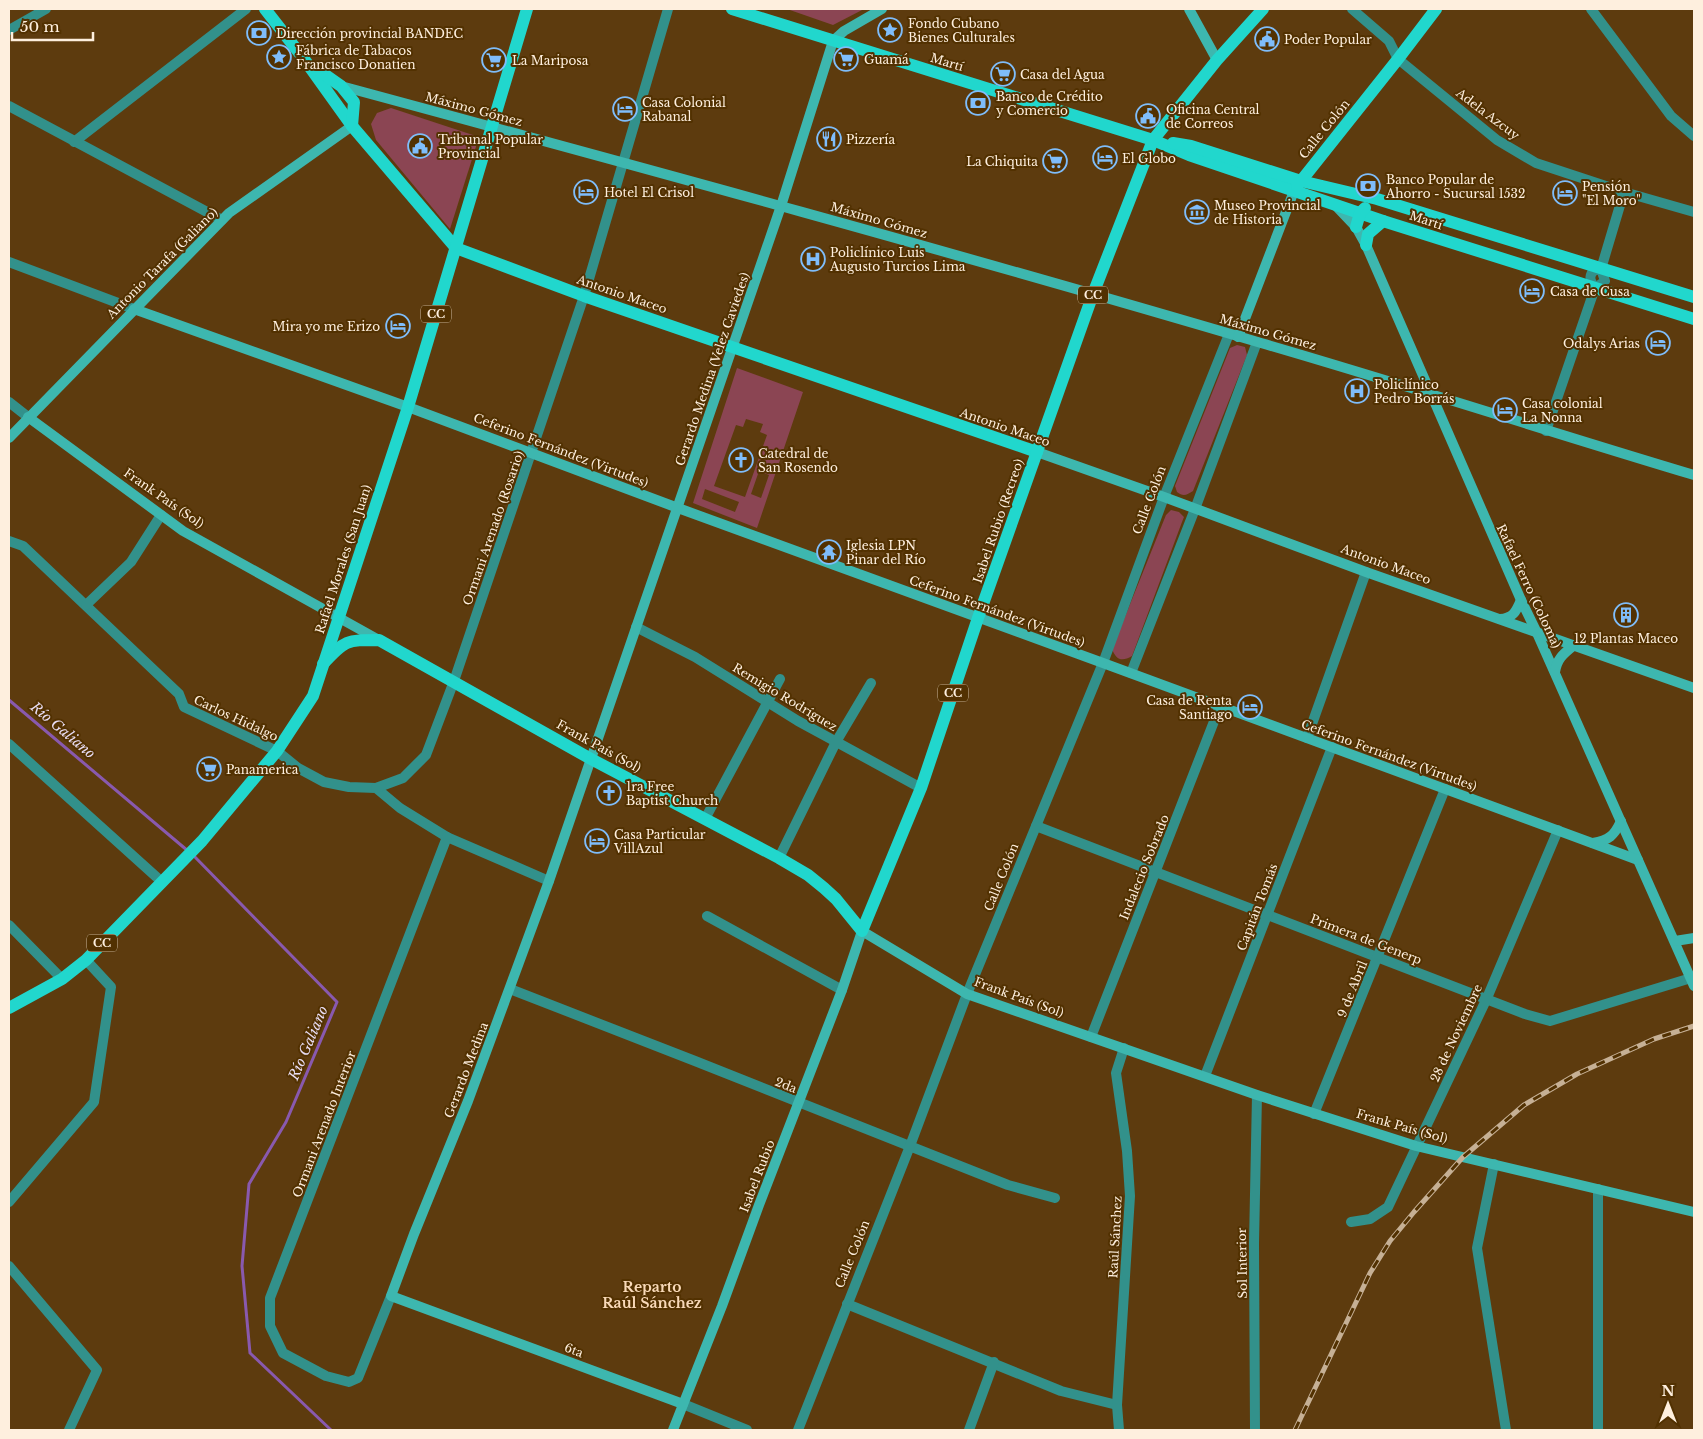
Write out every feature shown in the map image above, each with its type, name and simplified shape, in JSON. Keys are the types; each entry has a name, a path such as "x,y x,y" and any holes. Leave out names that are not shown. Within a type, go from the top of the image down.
{"main road":[{"name":"Antonio Maceo","path":"264,9 304,59 352,126 456,248 584,296 1037,452"},
{"name":"Rafael Morales (San Juan)","path":"9,1008 62,979 86,960 183,861 277,751 313,696 408,406 527,9"},
{"name":"Martí","path":"732,9 1153,140 1189,155 1297,186 1332,203 1383,221 1694,319"},
{"name":"Isabel Rubio (Recreo)","path":"862,931 921,788 978,618 1093,294 1153,140 1217,60 1263,9"},
{"name":"Calle Colón","path":"1297,186 1436,9"},
{"name":"Antonio Maceo","path":"304,59 341,86 354,102 352,126"},
{"path":"1313,164 1319,185 1332,203"},
{"name":"Martí","path":"1297,186 1319,185 1377,199 1601,270 1694,297"},
{"path":"1356,227 1360,213 1377,199"},
{"path":"1366,245 1368,234 1383,221"},
{"name":"CC","path":"323,664 339,646 353,640 378,640"},
{"name":"Frank País (Sol)","path":"378,640 591,759 808,875 836,899 862,931"}],"street":[{"path":"10,26 46,9"},
{"path":"74,142 246,9"},
{"name":"Ormani Arenado (Rosario)","path":"454,681 584,296 668,9"},
{"path":"833,41 844,31 882,9"},
{"path":"1190,9 1217,60"},
{"name":"Adela Azcuy","path":"1352,9 1389,41 1398,59 1497,140 1536,163 1624,192 1694,212"},
{"path":"1591,9 1671,116 1694,136"},
{"name":"Gerardo Medina (Velez Caviedes)","path":"591,759 781,206 833,41"},
{"name":"Máximo Gómez","path":"341,86 781,206 1093,294 1430,393 1546,431 1694,475"},
{"path":"9,106 222,220"},
{"name":"Antonio Tarafa (Galiano)","path":"9,438 229,213 352,126"},
{"name":"Calle Colón","path":"798,1430 910,1146 967,994 1103,662 1164,497 1297,186"},
{"path":"1546,431 1595,288 1605,280 1601,270 1624,192"},
{"name":"Rafael Ferro (Coloma)","path":"1332,203 1356,227 1366,245 1521,600 1538,633 1692,982"},
{"name":"Ceferino Fernández (Virtudes)","path":"9,262 134,309 408,406 678,508 1103,662 1638,860"},
{"path":"1131,673 1258,342"},
{"name":"Frank País (Sol)","path":"9,402 183,531 378,640"},
{"name":"Antonio Maceo","path":"1037,452 1366,572 1694,688"},
{"path":"86,605 130,562 161,515"},
{"name":"Carlos Hidalgo","path":"9,541 23,546 86,605 179,694 184,708 277,751 298,768 324,782 349,787 376,788"},
{"path":"1307,738 1366,572"},
{"path":"1498,619 1508,618 1513,615 1521,600"},
{"name":"Remigio Rodríguez","path":"636,627 695,657 836,742 921,788"},
{"path":"1555,673 1556,663 1573,646"},
{"path":"705,819 780,679"},
{"path":"454,681 426,755 403,778 376,788 400,808 448,838 549,881"},
{"path":"778,858 836,742 871,683"},
{"name":"Indalecio Sobrado","path":"1091,1038 1220,706"},
{"path":"9,744 162,882"},
{"name":"Capitán Tomás","path":"1205,1076 1332,747"},
{"name":"Gerardo Medina","path":"349,1382 358,1378 468,1101 549,881 591,759"},
{"name":"9 de Abril","path":"1314,1114 1445,789"},
{"path":"1593,843 1606,840 1616,831 1621,821"},
{"name":"Primera de Generp","path":"1036,826 1525,1014 1550,1021 1692,982"},
{"name":"28 de Noviembre","path":"1351,1222 1370,1219 1388,1207 1487,998 1558,830"},
{"name":"Ormani Arenado Interior","path":"349,1382 326,1376 283,1353 270,1326 270,1298 448,838"},
{"path":"707,916 842,990"},
{"path":"9,925 62,979"},
{"name":"Frank País (Sol)","path":"862,931 967,994 1257,1095 1416,1146 1694,1212"},
{"name":"Isabel Rubio","path":"673,1430 842,990 862,931"},
{"path":"1675,941 1694,938"},
{"path":"9,1202 94,1102 111,987 86,960"},
{"name":"2da","path":"510,989 1008,1185 1055,1198"},
{"name":"Raúl Sánchez","path":"1119,1430 1117,1405 1130,1196 1127,1151 1116,1073 1124,1048"},
{"name":"Sol Interior","path":"1255,1430 1254,1243 1257,1095"},
{"path":"1494,1164 1477,1248 1506,1430"},
{"path":"1598,1189 1598,1430"},
{"path":"9,1266 97,1370 69,1430"},
{"name":"6ta","path":"391,1296 684,1404 747,1430"},
{"path":"847,1304 994,1362 1061,1391 1117,1405"},
{"path":"969,1430 994,1362"}],"shaded area":[{"path":"787,9 864,9 833,25"},
{"path":"391,108 479,137 450,229 376,140 371,124 377,113"},
{"path":"1237,345 1245,347 1247,355 1193,491 1181,495 1177,492 1175,486 1230,348"},
{"path":"737,368 803,392 757,528 693,503","holes":["746,419 763,424 760,432 767,435 745,497 714,486 736,425 743,427","759,471 769,475 761,498 751,494","705,489 739,502 735,512 702,499"]},
{"path":"1171,510 1179,512 1184,517 1132,656 1125,659 1117,658 1112,649 1166,515"}],"waterway":[{"name":"Río Galiano","path":"9,700 188,851"},
{"name":"Río Galiano","path":"193,855 337,1002 286,1122 249,1184 242,1266 250,1353 331,1430"}],"railway":[{"path":"1295,1430 1370,1273 1390,1241 1463,1157 1524,1105 1577,1074 1654,1039 1694,1026"}],"place":[{"name":"Fondo Cubano Bienes Culturales","path":"890,30"},
{"name":"Dirección provincial BANDEC","path":"259,33"},
{"name":"Poder Popular","path":"1267,39"},
{"name":"Fábrica de Tabacos Francisco Donatien","path":"279,57"},
{"name":"Guamá","path":"846,59"},
{"name":"La Mariposa","path":"494,60"},
{"name":"Casa del Agua","path":"1003,74"},
{"name":"Banco de Crédito y Comercio","path":"978,103"},
{"name":"Casa Colonial Rabanal","path":"625,109"},
{"name":"Oficina Central de Correos","path":"1148,116"},
{"name":"Pizzería","path":"829,139"},
{"name":"Tribunal Popular Provincial","path":"420,146"},
{"name":"El Globo","path":"1105,158"},
{"name":"La Chiquita","path":"1055,161"},
{"name":"Banco Popular de Ahorro - Sucursal 1532","path":"1368,186"},
{"name":"Hotel El Crisol","path":"586,192"},
{"name":"Pensión \"El Moro\"","path":"1565,193"},
{"name":"Museo Provincial de Historia","path":"1197,212"},
{"name":"Policlínico Luis Augusto Turcios Lima","path":"813,259"},
{"name":"Casa de Cusa","path":"1532,291"},
{"name":"Mira yo me Erizo","path":"398,326"},
{"name":"Odalys Arias","path":"1658,343"},
{"name":"Policlínico Pedro Borrás","path":"1357,391"},
{"name":"Casa colonial La Nonna","path":"1505,410"},
{"name":"Catedral de San Rosendo","path":"741,460"},
{"name":"Iglesia LPN Pinar del Río","path":"829,552"},
{"name":"12 Plantas Maceo","path":"1626,615"},
{"name":"Casa de Renta Santiago","path":"1250,707"},
{"name":"Panamerica","path":"209,769"},
{"name":"1ra Free Baptist Church","path":"609,793"},
{"name":"Casa Particular VillAzul","path":"597,841"}],"district":[{"name":"Reparto Raúl Sánchez","path":"652,1295"}]}
